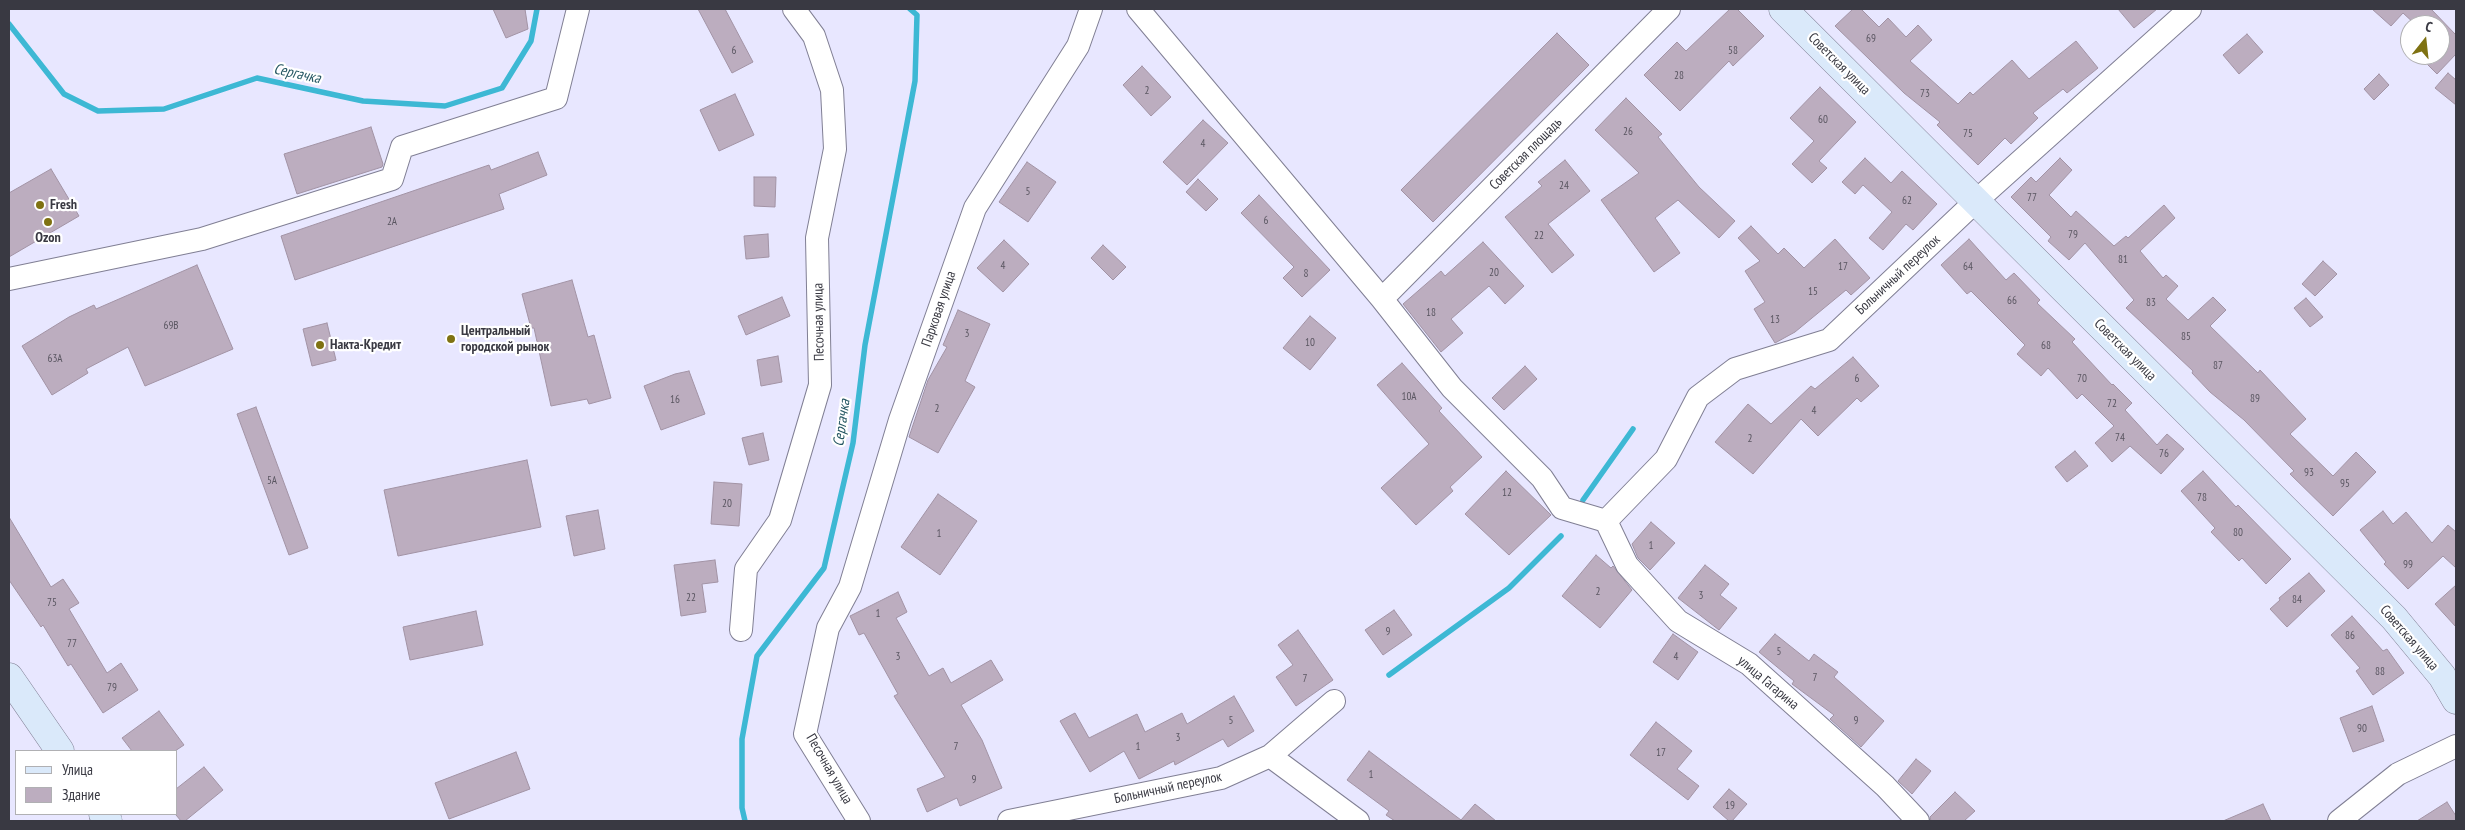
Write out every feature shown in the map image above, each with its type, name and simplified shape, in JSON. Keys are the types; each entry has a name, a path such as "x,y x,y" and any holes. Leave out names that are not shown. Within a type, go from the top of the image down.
{"main road":[{"name":"Советская улица","path":"1783,9 2394,618 2442,676 2456,700"},
{"path":"9,677 59,750"}],"street":[{"path":"9,279 202,239 392,180 402,147 556,98 578,9"},
{"name":"Песочная улица","path":"741,630 746,569 780,520 820,385 817,238 835,149 832,90 814,36 794,9"},
{"name":"Парковая улица","path":"828,628 850,587 900,420 975,208 1078,46 1091,9"},
{"path":"1138,9 1382,299 1452,388 1542,478 1562,508 1606,521"},
{"name":"Советская площадь","path":"1382,299 1670,9"},
{"name":"Больничный переулок","path":"1606,521 1666,459 1698,397 1735,369 1828,340 1976,201 2190,9"},
{"name":"улица Гагарина","path":"1606,521 1627,565 1678,620 1749,664 1884,786 1918,821"},
{"name":"Песочная улица","path":"828,628 805,734 860,821"},
{"name":"Больничный переулок","path":"1009,821 1221,778 1270,756 1334,701"},
{"path":"2339,821 2398,774 2456,746"},
{"path":"1270,756 1358,821"}],"building":[{"path":"493,9 525,9 528,29 506,38"},
{"path":"698,9 725,9 753,62 732,73"},
{"path":"1730,9 1737,9 1764,36 1733,66 1729,61 1680,111 1644,75 1677,42 1686,51"},
{"path":"1853,9 1861,9 1879,27 1888,18 1906,37 1918,25 1932,40 1910,61 1958,104 1970,92 1973,95 2012,60 2029,79 2076,41 2098,68 2067,93 2063,89 2033,113 2038,118 2011,144 2005,138 1978,165 1937,125 1940,122 1904,93 1835,26"},
{"path":"2118,9 2157,9 2134,28"},
{"path":"2372,9 2431,9 2437,15 2405,15 2403,13 2391,26"},
{"path":"2450,29 2456,35 2456,54 2450,60"},
{"path":"1557,33 1589,65 1433,222 1401,190"},
{"path":"2247,34 2263,52 2239,74 2223,55"},
{"path":"2428,65 2446,65 2437,74"},
{"path":"1142,66 1171,97 1151,116 1123,85"},
{"path":"2448,73 2456,80 2456,105 2435,88"},
{"path":"2379,74 2389,85 2374,100 2364,89"},
{"path":"1820,87 1856,122 1819,161 1827,168 1812,183 1792,164 1814,141 1790,118"},
{"path":"735,94 754,135 719,151 700,110"},
{"path":"1626,98 1662,134 1658,137 1699,187 1735,221 1719,238 1678,200 1655,218 1680,253 1654,272 1601,200 1639,173 1595,130"},
{"path":"1203,120 1228,143 1187,185 1163,162"},
{"path":"371,127 383,164 382,167 297,194 284,154"},
{"path":"538,152 547,175 499,194 504,209 295,280 281,236 489,165 491,170"},
{"path":"1865,158 1891,183 1902,171 1937,204 1913,230 1906,224 1883,250 1869,238 1892,212 1863,185 1855,194 1842,182"},
{"path":"2060,158 2072,170 2049,195 2071,217 2076,211 2114,246 2126,236 2128,238 2164,205 2175,218 2140,251 2163,278 2166,275 2178,286 2166,299 2188,320 2213,297 2226,310 2210,326 2258,373 2260,370 2306,419 2290,434 2333,476 2356,452 2376,472 2333,516 2290,474 2294,471 2244,420 2210,392 2192,373 2193,371 2126,308 2134,300 2085,243 2069,260 2048,241 2051,237 2011,197 2031,177 2036,182"},
{"path":"1565,160 1590,191 1548,224 1574,255 1552,273 1505,217 1542,186 1538,182"},
{"path":"1027,162 1056,182 1028,222 999,202"},
{"name":"Fresh","path":"51,169 79,216 9,257 9,193"},
{"path":"754,177 776,177 775,207 754,206"},
{"path":"1198,179 1218,199 1206,211 1186,192"},
{"path":"1259,195 1330,270 1302,297 1283,278 1294,267 1241,213"},
{"path":"1751,226 1778,254 1784,248 1804,268 1835,239 1870,278 1851,295 1846,290 1795,332 1775,343 1754,309 1765,302 1745,271 1760,261 1738,238"},
{"path":"768,234 769,257 746,259 744,236"},
{"path":"1969,239 2006,280 2014,273 2040,300 2037,303 2075,339 2072,342 2112,385 2132,403 2125,410 2157,445 2167,434 2184,449 2161,474 2130,446 2112,462 2095,443 2114,426 2082,394 2077,399 2048,368 2041,376 2017,354 2025,345 1971,291 1967,294 1941,265"},
{"path":"1004,240 1029,264 1003,292 977,268"},
{"path":"1483,242 1524,286 1505,304 1489,286 1451,319 1463,333 1441,352 1403,304 1441,271 1445,276"},
{"path":"1103,245 1126,267 1113,280 1091,258"},
{"path":"2323,261 2337,274 2315,296 2302,284"},
{"path":"197,265 233,349 145,386 128,347 86,369 88,373 52,395 22,346 69,317 94,305 96,309"},
{"path":"572,280 588,337 594,335 611,398 589,404 587,399 551,406 534,328 531,328 522,294"},
{"path":"782,297 790,316 746,335 738,316"},
{"path":"2306,298 2323,317 2310,327 2294,308"},
{"path":"958,310 990,324 965,381 975,387 938,453 909,437 928,380 947,347 943,345"},
{"path":"1310,316 1336,338 1310,370 1283,348"},
{"name":"Накта-Кредит","path":"327,323 336,360 312,366 303,329"},
{"path":"778,356 782,382 761,386 757,360"},
{"path":"1853,357 1879,386 1861,402 1857,398 1818,436 1801,419 1753,474 1715,442 1748,404 1771,424 1811,386 1815,389"},
{"path":"1402,363 1442,408 1439,411 1482,457 1450,487 1453,491 1416,525 1381,488 1429,444 1377,385"},
{"path":"1525,366 1537,379 1504,410 1492,398"},
{"path":"689,371 705,414 661,430 644,386 675,374"},
{"path":"256,407 308,548 289,555 237,414"},
{"path":"763,433 769,460 749,465 742,438"},
{"path":"2075,451 2088,466 2067,482 2055,467"},
{"path":"527,460 541,527 398,556 384,490"},
{"path":"1506,471 1551,515 1509,555 1465,514"},
{"path":"2203,471 2236,507 2238,505 2291,559 2266,584 2242,558 2239,561 2211,532 2215,528 2181,491"},
{"path":"714,482 742,484 739,526 711,524"},
{"path":"938,494 977,521 940,575 901,547"},
{"path":"598,510 605,549 574,556 566,516"},
{"path":"2383,511 2393,524 2406,512 2432,543 2448,525 2456,532 2456,568 2443,556 2408,589 2384,564 2386,562 2360,530"},
{"path":"9,517 51,587 63,579 79,603 69,609 107,673 121,663 138,690 103,713 71,664 68,666 43,625 41,627 9,580"},
{"path":"1651,522 1675,543 1650,570 1638,558 1632,544"},
{"path":"1596,555 1611,568 1613,566 1632,590 1600,628 1562,596"},
{"path":"715,560 718,582 702,584 706,612 681,616 674,565"},
{"path":"1705,565 1729,584 1720,595 1737,608 1719,630 1678,598"},
{"path":"2309,573 2325,591 2287,627 2270,609 2280,600 2279,598"},
{"path":"2456,585 2456,627 2435,604"},
{"path":"898,592 907,612 896,618 929,676 943,668 951,683 991,660 1003,680 961,705 982,740 1002,788 960,806 957,798 927,812 917,789 945,777 894,696 898,694 864,633 859,635 850,616"},
{"path":"1394,610 1412,635 1383,655 1365,630"},
{"path":"476,611 483,645 410,660 403,627"},
{"path":"2352,616 2383,651 2387,649 2404,673 2373,695 2356,671 2360,668 2331,635"},
{"path":"1298,630 1333,680 1296,706 1276,677 1293,665 1278,645"},
{"path":"1673,634 1698,652 1678,680 1653,662"},
{"path":"1775,634 1809,661 1814,654 1838,672 1834,677 1884,721 1861,747 1830,719 1834,715 1792,684 1794,681 1759,652"},
{"path":"1234,696 1254,731 1228,747 1223,739 1175,765 1174,761 1139,779 1124,751 1090,772 1060,721 1075,713 1089,738 1137,714 1145,732 1182,713 1187,724"},
{"path":"2372,706 2384,741 2353,752 2340,718"},
{"path":"159,711 184,745 176,750 131,750 122,738"},
{"path":"1656,722 1692,751 1677,769 1699,786 1688,800 1630,755"},
{"path":"1369,751 1461,820 1475,804 1496,821 1395,821 1386,815 1389,811 1347,780"},
{"path":"516,752 530,789 449,819 435,783"},
{"path":"1916,759 1931,771 1912,794 1898,781"},
{"path":"204,767 223,790 185,821 181,821 176,815 178,815 178,787"},
{"path":"1729,789 1747,804 1732,821 1729,821 1713,807"},
{"path":"1955,792 1975,811 1964,821 1931,821 1930,817"},
{"path":"2447,802 2456,816 2456,821 2417,821"},
{"path":"2263,804 2271,821 2223,821"}],"waterway":[{"name":"Сергачка","path":"9,24 64,94 98,111 164,109 257,78 363,101 445,106 502,88 531,41 537,9"},
{"name":"Сергачка","path":"745,821 742,808 742,739 757,656 824,568 853,443 865,345 915,81 917,15 910,9"},
{"path":"1583,500 1633,429"},
{"path":"1389,675 1509,588 1561,536"}],"place":[{"name":"Fresh","path":"40,205"},
{"name":"Ozon","path":"48,222"},
{"name":"Центральный городской рынок","path":"451,339"},
{"name":"Накта-Кредит","path":"320,345"}]}
